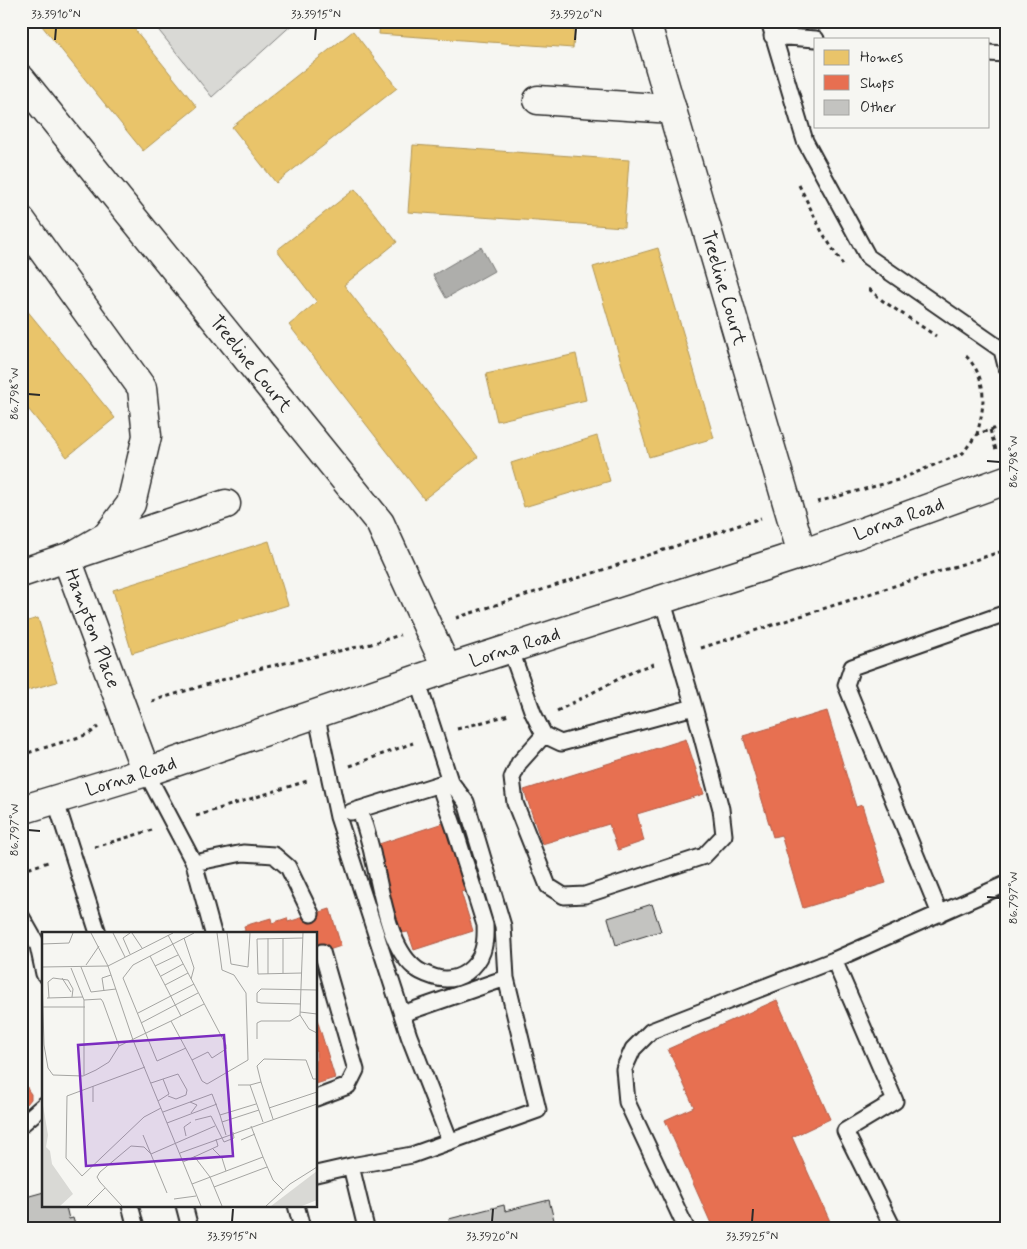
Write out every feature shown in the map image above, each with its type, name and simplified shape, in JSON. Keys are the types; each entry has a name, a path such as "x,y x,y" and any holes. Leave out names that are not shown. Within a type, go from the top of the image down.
{"street":[{"name":"Treeline Court","path":"646,21 802,554"},
{"name":"Treeline Court","path":"21,80 380,523 446,669"},
{"path":"538,100 672,109"},
{"name":"Hampton Place","path":"21,220 142,388 146,436 131,504 107,536 67,558 146,772"},
{"name":"Lorna Road","path":"21,810 146,772 446,669 802,554 1006,480"},
{"path":"21,573 226,504"}],"lane":[{"path":"769,21 805,141 868,257 1004,349 1006,366"},
{"path":"772,36 814,39"},
{"path":"990,53 1006,54"},
{"path":"544,735 519,764 512,778 514,803 548,886 564,896 585,895 704,856 724,835 721,809 694,707 662,599"},
{"path":"940,914 846,685 852,666 1006,613"},
{"path":"510,648 533,713 544,735 561,743 694,707"},
{"path":"360,809 373,856 382,902 401,952 414,967 428,975 440,979 460,977 472,968 483,952 486,938 485,925 458,838 417,680"},
{"path":"316,713 338,817 402,1014 450,1141"},
{"path":"146,772 194,863 213,932"},
{"path":"338,817 445,783"},
{"path":"318,1174 412,1155 538,1110 506,978 503,926 466,802 445,783"},
{"path":"55,799 98,932"},
{"path":"194,863 243,853 274,855 288,867 312,914"},
{"path":"686,1228 627,1102 624,1069 633,1048 651,1031 834,960 1006,884"},
{"path":"22,919 38,946 42,965"},
{"path":"318,1097 348,1086 356,1070 322,952"},
{"path":"834,960 895,1101 845,1131 893,1228"},
{"path":"402,1014 506,978"},
{"path":"21,1125 42,1107"},
{"path":"350,1166 366,1228"},
{"path":"130,1206 136,1228"},
{"path":"186,1206 190,1228"},
{"path":"296,1206 302,1228"},
{"path":"1002,1228 1006,1226"}],"path":[{"path":"960,21 1006,24"},
{"path":"21,755 89,734 123,710 262,668 371,644 789,509 898,480 963,452 977,434 1006,425"}],"shaded area":[{"path":"162,21 296,21 212,97 156,27"},
{"path":"481,247 494,271 446,298 433,275"}],"building: Homes":[{"path":"38,21 128,21 197,107 143,151"},
{"path":"380,21 575,21 573,48 379,34"},
{"path":"353,31 397,88 276,183 232,127"},
{"path":"413,145 629,160 624,227 408,212"},
{"path":"355,189 397,242 344,285 478,457 424,499 289,325 317,302 277,250"},
{"path":"658,248 714,438 649,457 593,267"},
{"path":"21,303 115,418 67,457 21,400"},
{"path":"576,354 586,400 497,421 486,374"},
{"path":"597,436 610,481 524,507 511,463"},
{"path":"269,541 288,605 132,653 113,590"},
{"path":"38,618 57,682 21,692 21,623"}],"building: Shops":[{"path":"827,711 856,807 862,805 886,883 803,908 781,835 773,837 743,736"},
{"path":"686,739 704,794 637,814 644,841 618,850 609,824 542,844 524,790"},
{"path":"446,822 467,890 461,892 473,931 414,950 408,932 402,933 373,846"},
{"path":"330,909 341,946 318,953 318,932 242,932 245,931 244,926 271,918 272,923 287,918 288,922"},
{"path":"777,1000 830,1119 792,1137 833,1228 713,1228 665,1120 694,1107 668,1049"},
{"path":"318,1023 335,1078 318,1083"},
{"path":"21,1070 31,1094 31,1099 27,1104 21,1104"}],"building: Other":[{"path":"652,904 661,931 616,945 608,918"},
{"path":"25,1191 26,1197 42,1193 42,1206 68,1206 66,1207 69,1219 73,1218 76,1228 21,1228 21,1192"},
{"path":"549,1200 556,1228 442,1228 451,1226 449,1219 504,1205 505,1211"}]}
